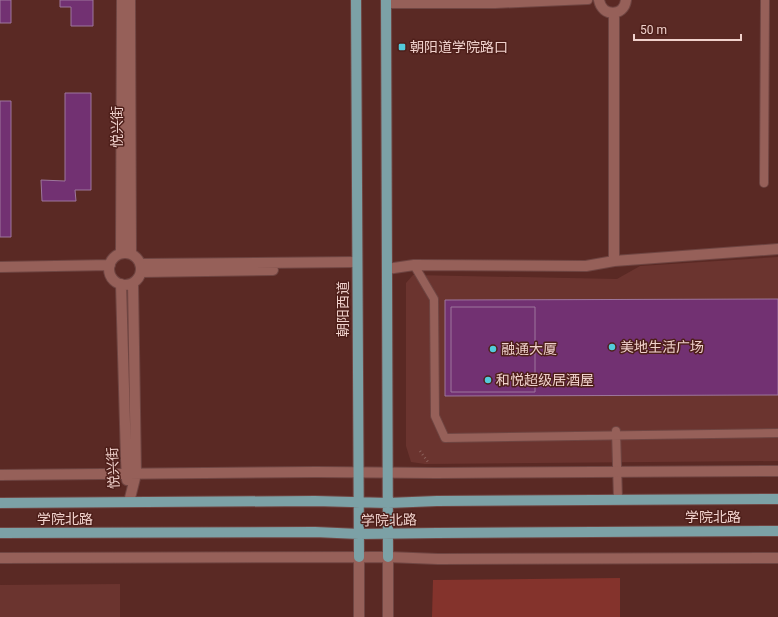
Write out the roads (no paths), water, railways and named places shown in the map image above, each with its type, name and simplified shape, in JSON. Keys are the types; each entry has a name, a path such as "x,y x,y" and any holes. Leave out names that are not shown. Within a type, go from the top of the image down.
{"main road":[{"name":"朝阳西道","path":"356,0 359,557"},
{"path":"386,2 388,557"},
{"name":"学院北路","path":"0,503 388,503 437,501 778,499"},
{"name":"学院北路","path":"0,533 315,532 388,534 778,531"}],"street":[{"name":"悦兴街","path":"122,0 126,254"},
{"name":"悦兴街","path":"126,254 130,0"},
{"path":"599,0 602,8 610,13 621,10 624,7 626,0"},
{"path":"614,13 614,261"},
{"path":"387,269 414,265 586,266 614,261 778,249"},
{"path":"126,254 135,256 138,259 141,268 139,276 132,283 121,284 111,276 110,268 114,258 126,254"},
{"path":"141,268 357,266"},
{"path":"0,267 110,268"},
{"path":"0,273 110,268"},
{"name":"悦兴街","path":"129,502 132,474 132,283"},
{"name":"悦兴街","path":"121,284 126,459 132,474"},
{"path":"0,475 316,472 436,473 778,471"},
{"name":"朝阳西道","path":"359,557 359,617"},
{"path":"388,557 388,617"},
{"path":"0,558 778,558"}],"lane":[{"path":"386,2 495,4 588,0"},
{"path":"764,183 765,0"},
{"path":"414,265 434,299 435,416 442,433 778,433"},
{"path":"616,433 778,428"},
{"path":"616,433 618,500"}],"place":[{"name":"朝阳道学院路口","path":"402,47"},
{"name":"美地生活广场","path":"612,347"},
{"name":"融通大厦","path":"493,349"},
{"name":"和悦超级居酒屋","path":"488,380"}]}
